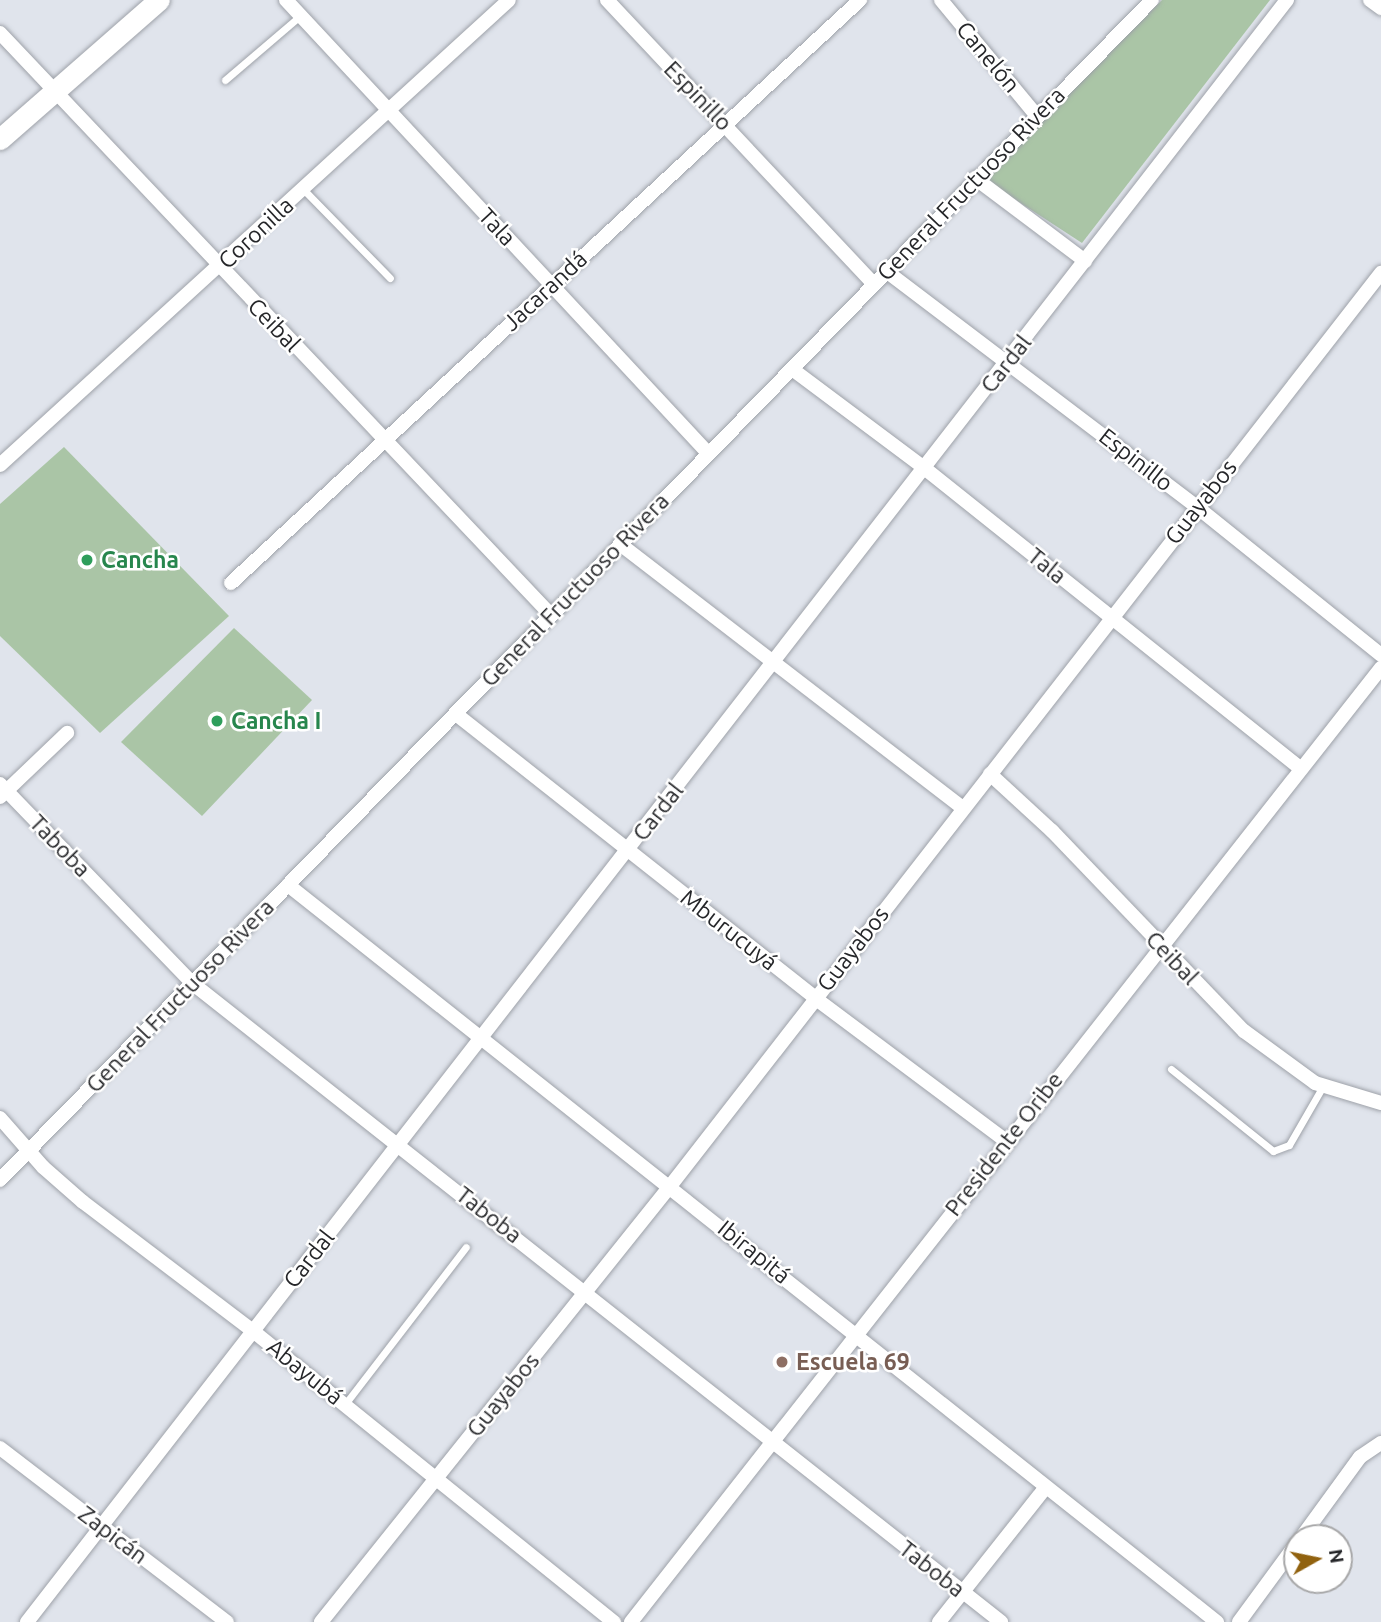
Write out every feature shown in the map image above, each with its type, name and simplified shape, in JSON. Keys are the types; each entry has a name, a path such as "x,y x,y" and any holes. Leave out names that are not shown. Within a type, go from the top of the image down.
{"main road":[{"path":"0,139 48,88 139,0"},
{"path":"0,123 159,0"}],"street":[{"name":"Tala","path":"286,0 708,453"},
{"name":"Coronilla","path":"0,464 304,190 509,0"},
{"name":"Espinillo","path":"607,0 874,284"},
{"name":"Jacarandá","path":"231,583 724,123 860,0"},
{"name":"Canelón","path":"940,0 1036,115"},
{"name":"General Fructuoso Rivera","path":"0,1180 792,369 1036,115 1152,0"},
{"name":"Cardal","path":"27,1622 1287,0"},
{"path":"1370,0 1381,8"},
{"name":"Ceibal","path":"0,33 48,88 218,268 550,614"},
{"path":"975,178 1085,261"},
{"name":"Espinillo","path":"886,271 1009,361 1381,655"},
{"name":"Guayabos","path":"321,1622 671,1185 1381,274"},
{"name":"Tala","path":"792,369 923,467 1300,768"},
{"path":"620,544 963,808"},
{"name":"Presidente Oribe","path":"631,1622 774,1443 1159,946 1381,668"},
{"name":"Mburucuyá","path":"456,714 815,998 1006,1142"},
{"path":"2,791 67,733"},
{"name":"Ceibal","path":"990,774 1052,831 1159,946 1244,1031 1323,1086 1381,1103"},
{"name":"Taboba","path":"2,791 192,983 586,1291 1000,1622"},
{"name":"Ibirapitá","path":"288,885 479,1040 671,1185 1217,1622"},
{"name":"Abayubá","path":"0,1118 83,1202 253,1331 614,1622"},
{"path":"1311,1524 1360,1457 1381,1443"},
{"name":"Zapicán","path":"0,1448 227,1622"},
{"path":"939,1622 1046,1487"},
{"path":"1239,1622 1283,1562"}],"lane":[{"path":"225,80 301,16"},
{"path":"304,190 390,278"},
{"path":"1171,1069 1273,1151 1289,1145 1323,1086"},
{"path":"345,1404 466,1247"}],"green space":[{"path":"1162,0 1270,0 1082,243 984,179"},
{"name":"Cancha","path":"64,447 229,616 100,733 0,636 0,504"},
{"name":"Cancha I","path":"234,628 312,700 202,816 121,742"}],"place":[{"name":"Cancha","path":"87,560"},
{"name":"Cancha I","path":"217,721"},
{"name":"Escuela 69","path":"782,1362"}]}
